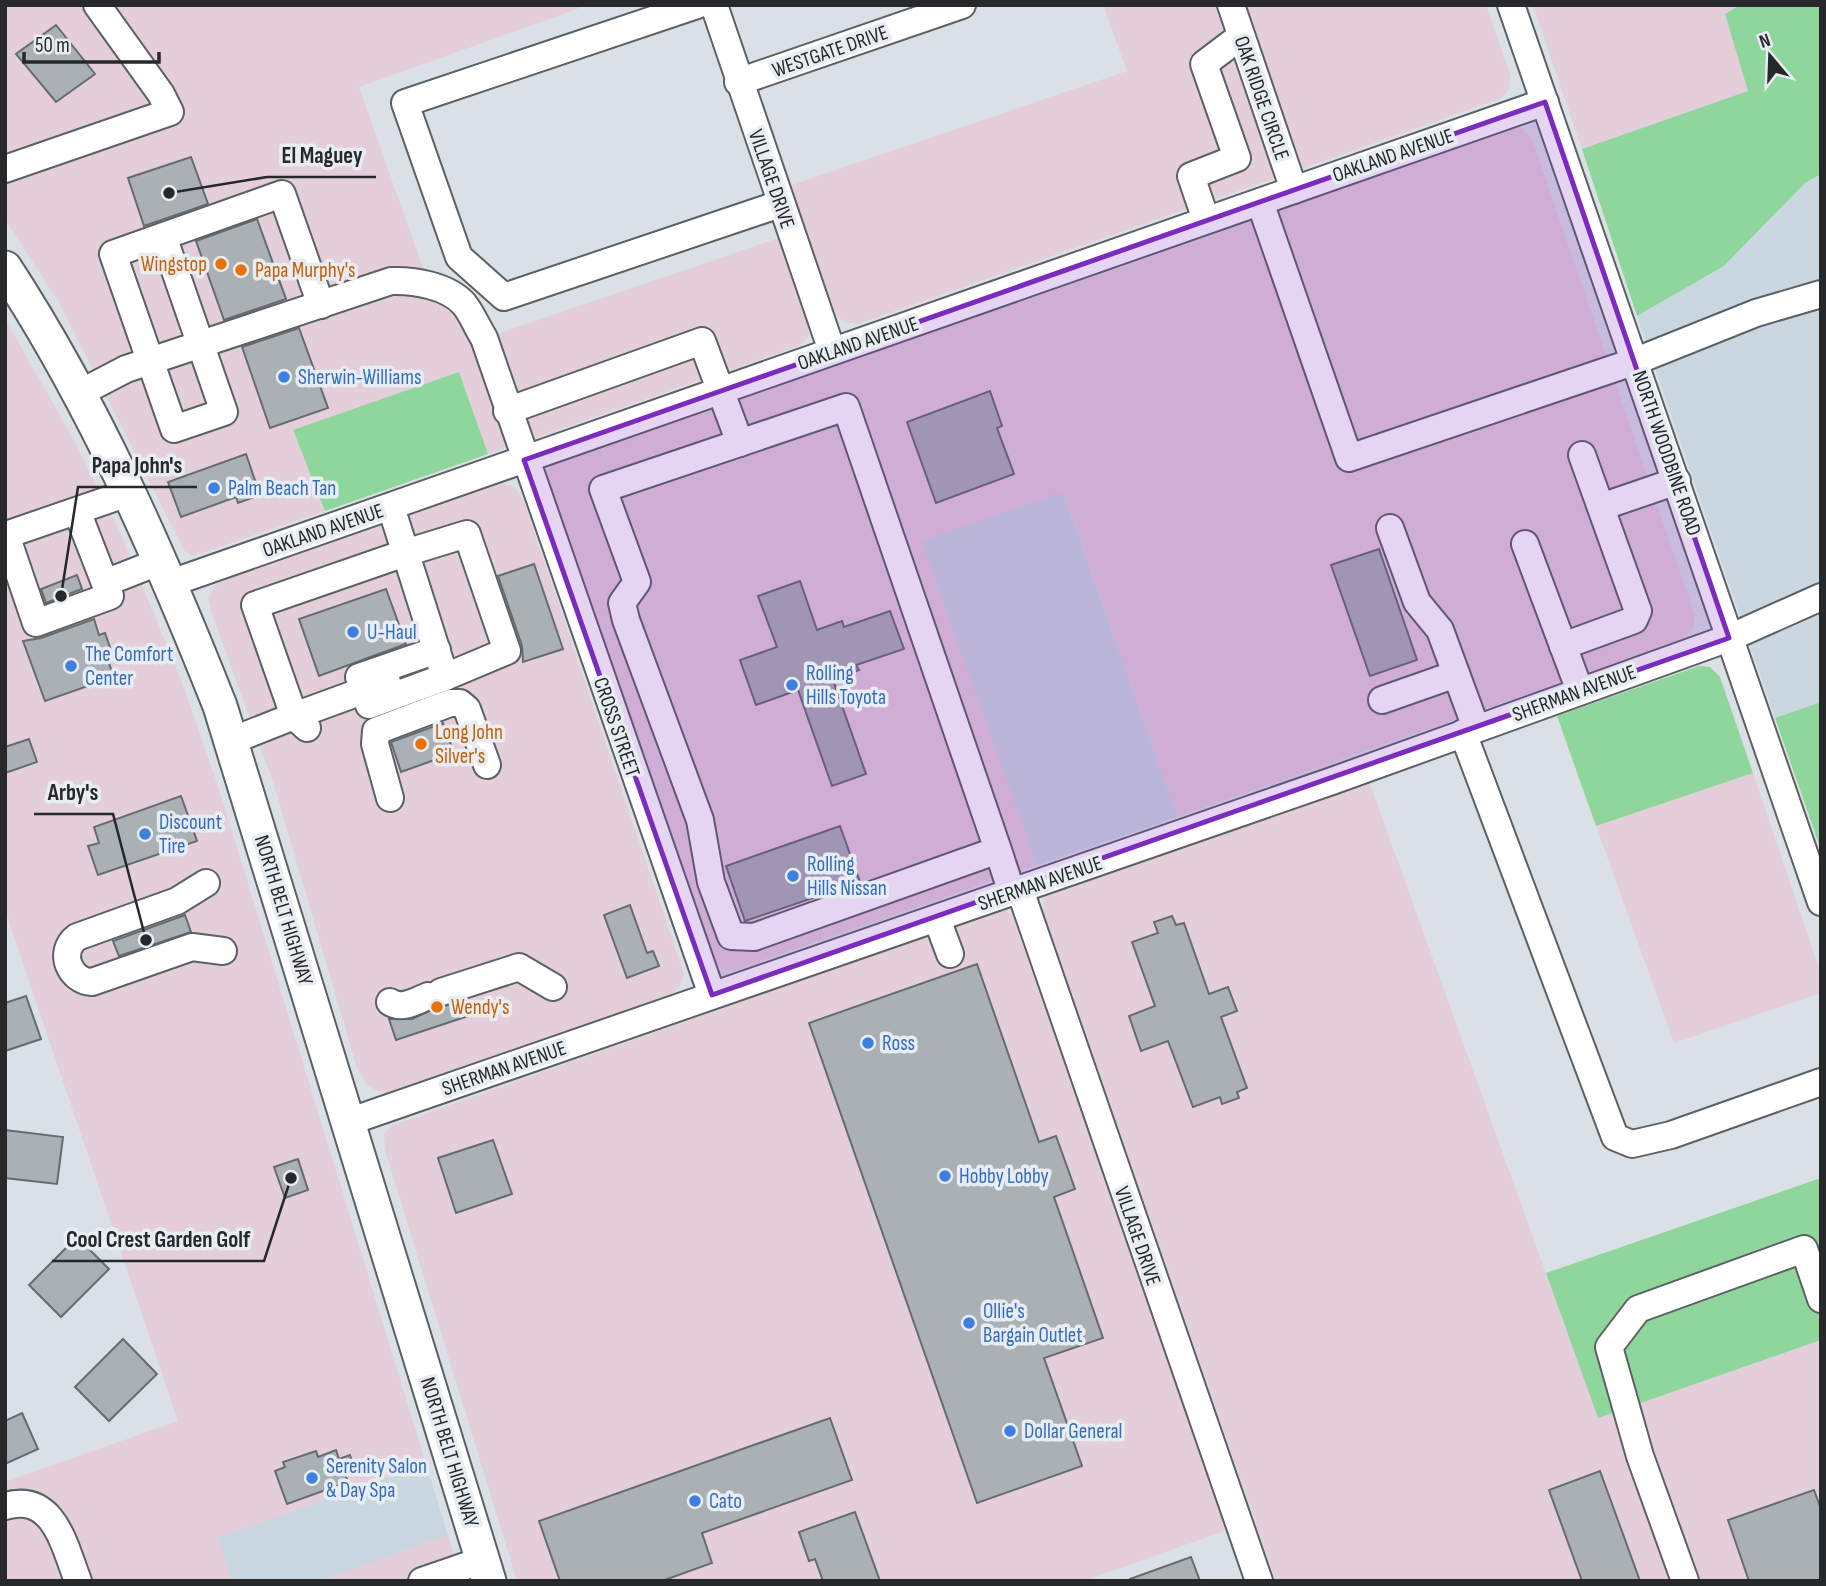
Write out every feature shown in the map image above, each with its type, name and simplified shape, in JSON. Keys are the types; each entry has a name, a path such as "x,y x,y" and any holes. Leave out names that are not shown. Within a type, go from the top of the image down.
{"main road":[{"name":"NORTH BELT HIGHWAY","path":"5,268 78,394 166,572 231,741 486,1571"}],"street":[{"path":"5,170 170,112 161,94 97,5"},
{"path":"697,5 405,103 459,257 504,297 780,204"},
{"name":"VILLAGE DRIVE","path":"714,5 738,82 832,351"},
{"name":"WESTGATE DRIVE","path":"738,82 962,5"},
{"name":"OAK RIDGE CIRCLE","path":"1231,5 1294,190"},
{"name":"NORTH WOODBINE ROAD","path":"1511,5 1636,360 1821,902"},
{"path":"1206,220 1191,176 1237,158 1204,64 1241,36"},
{"name":"OAKLAND AVENUE","path":"6,536 36,623 107,590 391,507 1545,102"},
{"path":"163,236 224,412 174,429 113,254 163,236 282,194 321,305"},
{"path":"1261,202 1349,458 1636,360 1756,313 1821,294"},
{"name":"CROSS STREET","path":"78,394 126,369 391,281 410,280 438,288 463,303 484,338 524,460 712,995"},
{"path":"507,411 702,341 740,443 603,489 637,582 622,603 579,618"},
{"name":"VILLAGE DRIVE","path":"740,443 846,407 998,850 1016,891 1259,1581"},
{"path":"1563,646 1634,620 1638,611 1582,455"},
{"path":"1601,507 1677,481"},
{"path":"6,536 128,493"},
{"path":"391,507 441,663"},
{"path":"76,511 107,590"},
{"path":"1390,528 1417,602 1440,630 1457,674 1470,731 1615,1137 1632,1144 1671,1135 1821,1082"},
{"path":"414,672 441,663 506,651 467,534 255,606 292,709 307,728 441,663"},
{"path":"1525,544 1580,691"},
{"name":"SHERMAN AVENUE","path":"348,1122 937,919 1470,731 1729,638 1821,597"},
{"path":"622,603 700,820 711,882 731,936 754,937 998,850"},
{"path":"1382,700 1457,674"},
{"path":"231,741 292,709 387,682"},
{"path":"390,798 374,744 376,731 437,708 460,703 467,709 487,765"},
{"path":"206,883 177,901 77,937 69,943 66,953 74,976 81,982 93,982 191,947 222,951"},
{"path":"937,919 950,954"},
{"path":"390,1002 396,1006 404,1005 519,967 554,987"},
{"path":"1685,1581 1640,1456 1609,1347 1638,1309 1804,1249 1821,1299"},
{"path":"5,1506 18,1502 35,1504 49,1516 61,1536 78,1581"},
{"path":"432,1579 486,1571"}],"highlighted area":[{"path":"1545,102 1729,638 712,995 524,460"}],"shaded area":[{"path":"5,5 588,5 359,87 424,271 494,335 779,238 810,328 808,338 799,346 488,454 459,372 293,430 325,511 193,556 185,551 58,301 5,219"},
{"path":"1103,5 1486,5 1510,74 1509,89 1502,98 1264,182 858,324 843,322 836,315 789,186 1127,71"},
{"path":"1533,5 1740,5 1725,15 1749,91 1582,149"},
{"path":"1511,127 1523,129 1532,139 1695,616 1693,629 1683,639 1177,817 1064,493 923,541 1037,865 735,970 722,969 714,961 547,483 546,471 555,463 1191,243"},
{"path":"1821,174 1821,702 1775,718 1637,316 1724,266 1805,183"},
{"path":"5,319 70,433 120,532 182,682 218,786 426,1464 218,1538 232,1581 5,1581 5,1482 178,1421 5,910"},
{"path":"501,483 513,486 523,499 684,974 679,987 669,995 390,1093 377,1091 365,1083 357,1068 274,785 208,597 216,585 234,576"},
{"path":"1063,492 1177,817 1037,865 922,541"},
{"path":"1753,773 1821,974 1821,993 1674,1043 1596,826"},
{"path":"1369,781 1598,1418 1821,1340 1821,1581 1276,1581 1042,908 1045,896 1058,889"},
{"path":"1004,909 1012,915 1227,1530 1084,1581 517,1581 385,1150 384,1134 393,1125"},
{"path":"426,1464 448,1535 319,1581 232,1581 218,1538"},
{"path":"448,1535 462,1581 319,1581"}],"green space":[{"path":"1740,5 1821,5 1821,174 1805,183 1724,266 1637,316 1582,149 1748,91 1725,14"},
{"path":"459,372 488,454 325,511 293,430"},
{"path":"1699,666 1710,667 1720,677 1753,773 1596,826 1557,716"},
{"path":"1821,702 1821,850 1775,718"},
{"path":"1821,1178 1821,1340 1598,1418 1546,1273"}],"building":[{"path":"56,25 95,74 56,102 16,54"},
{"path":"191,157 208,204 144,226 128,178"},
{"name":"Papa Murphy's","path":"257,219 286,299 224,320 196,241"},
{"name":"Sherwin-Williams","path":"299,328 328,408 270,428 242,347"},
{"path":"990,391 1002,426 997,428 1014,474 936,503 907,422"},
{"name":"Palm Beach Tan","path":"246,454 260,495 238,503 236,497 181,517 168,482"},
{"path":"1379,549 1417,660 1370,676 1331,565"},
{"path":"534,564 563,649 523,662 522,646 498,576"},
{"path":"77,575 82,589 46,603 41,589"},
{"name":"Rolling Hills Toyota","path":"800,581 817,630 842,621 844,627 890,611 904,649 856,665 859,670 833,680 866,774 832,786 798,690 756,705 740,660 777,647 758,596"},
{"name":"U-Haul","path":"386,589 406,644 319,676 299,619"},
{"name":"The Comfort Center","path":"94,619 99,635 105,633 112,653 106,655 114,677 45,701 23,641 41,638"},
{"name":"Long John Silver's","path":"443,723 454,753 401,772 391,742"},
{"path":"29,739 37,762 5,773 5,747"},
{"name":"Discount Tire","path":"181,796 197,841 98,875 88,846 99,843 94,827"},
{"name":"Rolling Hills Nissan","path":"840,826 860,882 745,921 726,866"},
{"path":"630,905 647,953 653,951 659,966 627,978 604,915"},
{"path":"185,915 191,932 119,956 113,941"},
{"path":"1172,916 1176,925 1184,923 1209,994 1228,987 1237,1011 1221,1017 1247,1088 1237,1092 1239,1098 1222,1104 1220,1097 1193,1107 1168,1041 1141,1051 1129,1016 1155,1006 1132,942 1158,933 1154,922"},
{"path":"977,964 1039,1142 1056,1136 1075,1189 1054,1197 1103,1338 1044,1358 1082,1466 977,1503 809,1023"},
{"path":"26,996 41,1039 5,1051 5,1003"},
{"path":"463,1002 468,1016 396,1040 389,1019 412,1019 438,1007"},
{"path":"5,1130 63,1137 57,1184 5,1178"},
{"path":"493,1140 512,1194 456,1213 438,1158"},
{"path":"298,1159 308,1190 285,1198 274,1167"},
{"path":"77,1237 109,1269 61,1317 29,1285"},
{"path":"123,1339 157,1374 109,1421 75,1387"},
{"path":"22,1413 38,1449 5,1464 5,1421"},
{"name":"Cato","path":"830,1418 852,1480 702,1533 712,1563 662,1581 560,1581 539,1521"},
{"name":"Serenity Salon & Day Spa","path":"336,1450 339,1459 350,1455 355,1471 345,1474 348,1482 287,1504 275,1471 285,1467 283,1462 316,1451 318,1457"},
{"path":"1600,1471 1640,1581 1582,1581 1549,1490"},
{"path":"1814,1490 1821,1509 1821,1581 1749,1581 1728,1520"},
{"path":"855,1512 880,1581 823,1581 815,1559 809,1561 799,1532"},
{"path":"1191,1557 1200,1581 1130,1581 1130,1579"}],"tunnel":[{"path":"387,682 414,672"}],"place":[{"name":"El Maguey","path":"169,193"},
{"name":"Wingstop","path":"221,264"},
{"name":"Papa Murphy's","path":"241,270"},
{"name":"Sherwin-Williams","path":"284,377"},
{"name":"Palm Beach Tan","path":"214,488"},
{"name":"Papa John's","path":"61,596"},
{"name":"U-Haul","path":"353,632"},
{"name":"The Comfort Center","path":"71,666"},
{"name":"Rolling Hills Toyota","path":"792,685"},
{"name":"Long John Silver's","path":"421,744"},
{"name":"Discount Tire","path":"145,834"},
{"name":"Rolling Hills Nissan","path":"793,876"},
{"name":"Arby's","path":"146,940"},
{"name":"Wendy's","path":"437,1007"},
{"name":"Ross","path":"868,1043"},
{"name":"Hobby Lobby","path":"945,1176"},
{"name":"Cool Crest Garden Golf","path":"291,1178"},
{"name":"Ollie's Bargain Outlet","path":"969,1323"},
{"name":"Dollar General","path":"1010,1431"},
{"name":"Serenity Salon & Day Spa","path":"312,1478"},
{"name":"Cato","path":"695,1501"}]}
